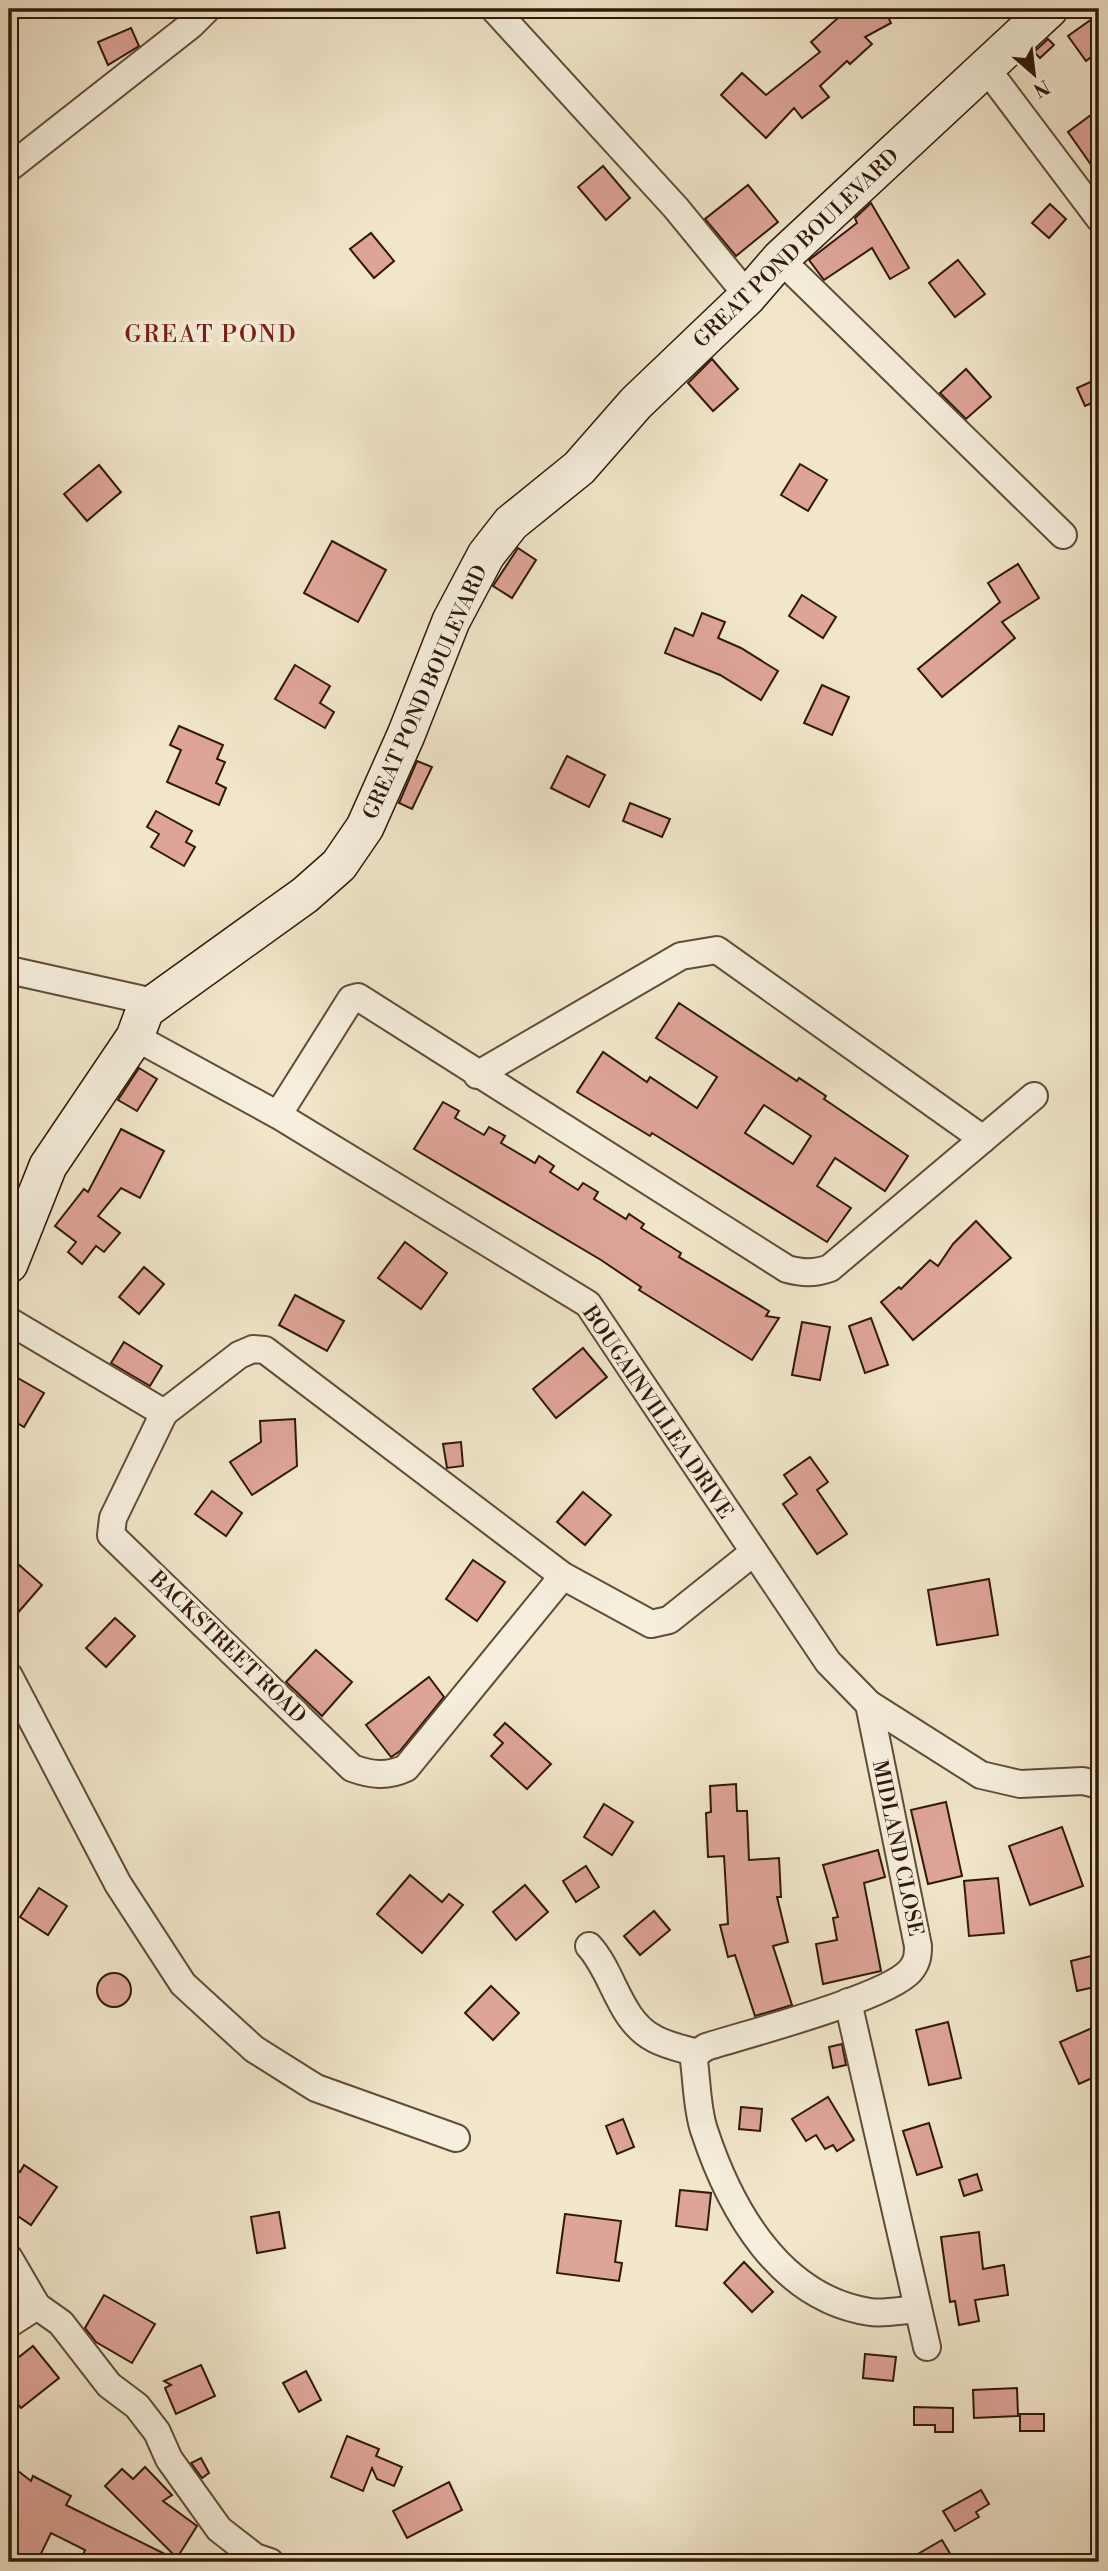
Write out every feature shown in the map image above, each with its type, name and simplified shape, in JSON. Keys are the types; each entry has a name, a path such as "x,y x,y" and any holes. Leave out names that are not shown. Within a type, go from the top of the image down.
{"street":[{"path":"9,168 191,25 207,9"},
{"path":"494,9 676,208 748,296"},
{"name":"GREAT POND BOULEVARD","path":"9,1264 48,1166 135,1037 145,1010 305,895 339,865 365,827 452,621 486,555 511,523 579,468 636,403 748,296 780,259 1049,9"},
{"path":"986,68 1099,218"},
{"path":"780,259 1063,535"},
{"path":"477,1075 681,956 717,950 983,1139"},
{"path":"9,970 153,1002"},
{"path":"278,1115 351,999 358,997 477,1075 787,1269 800,1273 818,1273 830,1268 1034,1096"},
{"name":"BOUGAINVILLEA DRIVE","path":"135,1037 278,1115 588,1304 828,1662 869,1704 981,1775 1020,1784 1083,1781 1099,1785"},
{"path":"9,1321 164,1413 239,1355 253,1349 265,1350 563,1576 635,1618 651,1624 669,1620 754,1552"},
{"name":"BACKSTREET ROAD","path":"164,1413 113,1518 111,1535 352,1768 380,1775 393,1774 405,1768 563,1576"},
{"path":"9,1676 118,1884 183,1984 254,2049 317,2088 456,2138"},
{"name":"MIDLAND CLOSE","path":"697,2053 706,2047 848,2002 898,1981 918,1960 918,1946 869,1704"},
{"path":"589,1945 603,1960 629,2015 653,2039 697,2053 694,2061 704,2129 748,2228 780,2267 822,2296 870,2312 918,2309"},
{"path":"848,2002 927,2347"},
{"path":"9,2258 37,2306 61,2323 109,2385 136,2406 157,2432 169,2459 219,2529 256,2557 270,2562"},
{"path":"9,2324 37,2306"}],"building":[{"path":"848,9 884,9 891,23 865,37 872,44 850,64 847,61 820,86 829,97 802,118 794,108 766,138 721,95 742,73 766,95 820,52 811,42"},
{"path":"1099,14 1099,51 1086,61 1068,36"},
{"path":"131,28 139,46 108,65 98,42"},
{"path":"1048,39 1054,45 1040,58 1034,52"},
{"path":"1099,109 1099,176 1068,132"},
{"path":"603,166 630,198 606,220 578,187"},
{"path":"748,185 778,222 736,256 705,219"},
{"path":"871,203 909,268 890,279 872,248 824,280 809,260 857,223 855,218"},
{"path":"1050,204 1066,219 1049,238 1032,223"},
{"path":"371,233 394,261 374,278 350,249"},
{"path":"958,260 985,294 955,317 929,283"},
{"path":"712,359 738,389 713,411 688,383"},
{"path":"966,369 991,397 966,419 940,393"},
{"path":"1099,378 1099,400 1085,406 1077,388"},
{"path":"800,464 827,480 808,511 781,495"},
{"path":"99,465 121,492 87,521 64,494"},
{"path":"332,541 386,570 358,622 304,593"},
{"path":"518,548 536,560 512,598 493,586"},
{"path":"1018,564 1039,598 1002,622 1015,638 942,697 918,669 1000,602 988,583"},
{"path":"802,595 836,617 823,638 789,616"},
{"path":"702,613 725,622 718,638 741,648 778,671 761,700 720,675 665,653 675,628 693,636"},
{"path":"295,665 330,686 320,703 334,712 325,728 275,699"},
{"path":"822,685 849,697 832,735 804,723"},
{"path":"179,726 223,745 217,759 225,762 216,783 226,788 219,805 167,782 181,750 170,745"},
{"path":"567,756 605,775 589,807 551,788"},
{"path":"417,761 432,767 412,809 399,803"},
{"path":"630,803 670,819 662,837 623,821"},
{"path":"156,811 192,831 186,842 195,847 184,866 151,847 159,834 147,827"},
{"path":"679,1003 797,1081 799,1078 826,1096 824,1099 908,1156 885,1191 835,1158 817,1186 851,1208 827,1242 652,1133 650,1136 577,1092 603,1052 647,1082 650,1077 697,1108 717,1077 656,1038","holes":["764,1105 811,1136 793,1164 745,1133"]},
{"path":"139,1068 157,1079 137,1111 118,1100"},
{"path":"443,1102 459,1111 455,1118 484,1135 489,1127 505,1136 501,1143 535,1163 539,1156 554,1166 550,1172 578,1190 583,1183 598,1192 594,1199 626,1219 629,1214 644,1224 641,1228 681,1253 679,1257 769,1311 766,1316 779,1318 752,1360 639,1290 641,1287 601,1260 414,1149"},
{"path":"121,1129 164,1151 140,1198 121,1188 98,1216 120,1233 104,1252 96,1246 82,1264 68,1252 76,1242 55,1226 84,1189 88,1192"},
{"path":"976,1221 1011,1258 913,1340 881,1302 899,1287 901,1289 930,1260 938,1266 953,1244"},
{"path":"405,1242 447,1273 421,1309 378,1278"},
{"path":"144,1267 164,1284 139,1314 119,1297"},
{"path":"295,1295 344,1321 327,1351 279,1325"},
{"path":"871,1318 888,1365 865,1373 849,1326"},
{"path":"802,1322 830,1327 820,1380 792,1375"},
{"path":"124,1342 162,1366 150,1386 111,1363"},
{"path":"583,1348 607,1377 556,1418 533,1389"},
{"path":"9,1373 44,1393 24,1427 9,1418"},
{"path":"295,1419 297,1466 252,1495 230,1462 261,1442 260,1421"},
{"path":"461,1442 463,1466 447,1468 443,1444"},
{"path":"810,1457 828,1482 817,1490 847,1534 817,1554 783,1504 797,1494 784,1475"},
{"path":"212,1491 242,1513 226,1536 195,1514"},
{"path":"583,1492 611,1515 585,1545 557,1522"},
{"path":"9,1556 42,1585 9,1623"},
{"path":"473,1560 505,1582 477,1621 446,1599"},
{"path":"989,1579 998,1635 937,1645 928,1590"},
{"path":"115,1618 135,1636 106,1667 86,1648"},
{"path":"316,1650 352,1682 322,1716 286,1682"},
{"path":"429,1677 444,1697 400,1751 391,1757 366,1725"},
{"path":"505,1723 551,1764 527,1789 491,1756 503,1743 494,1735"},
{"path":"736,1784 737,1811 747,1811 749,1860 779,1858 781,1897 777,1897 788,1942 773,1946 792,2005 755,2016 735,1955 728,1957 720,1925 728,1924 724,1856 708,1857 706,1813 711,1812 710,1786"},
{"path":"946,1802 962,1876 928,1884 911,1810"},
{"path":"604,1804 633,1822 612,1855 584,1837"},
{"path":"1062,1827 1083,1886 1030,1905 1009,1846"},
{"path":"878,1850 885,1877 864,1883 881,1971 823,1984 816,1944 837,1940 833,1918 838,1917 823,1865"},
{"path":"586,1866 599,1887 576,1902 563,1881"},
{"path":"410,1875 442,1902 449,1894 463,1905 422,1953 377,1914"},
{"path":"998,1878 1004,1933 969,1936 964,1881"},
{"path":"525,1885 548,1912 516,1940 493,1912"},
{"path":"39,1888 67,1906 48,1935 20,1917"},
{"path":"654,1911 670,1930 640,1955 624,1936"},
{"path":"1099,1954 1099,1986 1077,1991 1071,1961"},
{"path":"114,1973 126,1978 131,1990 126,2002 114,2007 102,2002 97,1990 102,1978"},
{"path":"491,1986 519,2013 493,2040 465,2013"},
{"path":"948,2022 961,2078 929,2085 916,2030"},
{"path":"1092,2028 1099,2044 1099,2075 1079,2084 1060,2042"},
{"path":"842,2044 846,2065 833,2068 829,2047"},
{"path":"828,2097 854,2140 837,2151 833,2145 825,2149 816,2135 806,2141 792,2119"},
{"path":"741,2107 762,2109 760,2131 739,2129"},
{"path":"623,2119 634,2147 617,2154 606,2126"},
{"path":"929,2123 942,2167 917,2175 903,2131"},
{"path":"9,2163 20,2172 24,2165 57,2187 31,2225 9,2210"},
{"path":"977,2174 982,2190 964,2196 959,2180"},
{"path":"680,2190 711,2193 707,2230 676,2226"},
{"path":"279,2212 285,2248 257,2253 251,2217"},
{"path":"565,2214 621,2221 615,2262 622,2263 619,2281 557,2273"},
{"path":"979,2232 983,2269 1004,2265 1008,2295 975,2300 979,2321 959,2325 955,2301 950,2302 941,2237"},
{"path":"744,2262 773,2292 752,2312 724,2283"},
{"path":"104,2295 155,2324 132,2363 96,2342 85,2328"},
{"path":"33,2346 59,2378 21,2408 9,2393 9,2365"},
{"path":"865,2354 896,2357 893,2381 863,2378"},
{"path":"201,2365 215,2396 176,2414 165,2388 171,2385 164,2381"},
{"path":"306,2371 321,2400 299,2412 283,2383"},
{"path":"1017,2388 1018,2416 974,2418 973,2390"},
{"path":"914,2407 953,2408 953,2432 935,2432 935,2425 914,2425"},
{"path":"1020,2414 1044,2414 1044,2431 1020,2431"},
{"path":"347,2436 379,2449 376,2456 402,2467 394,2486 377,2479 372,2468 363,2491 331,2477"},
{"path":"201,2458 209,2473 202,2478 191,2463"},
{"path":"9,2464 31,2481 33,2476 71,2496 66,2505 181,2562 80,2562 85,2550 51,2533 37,2562 9,2562"},
{"path":"145,2467 172,2495 163,2501 197,2526 177,2558 105,2486 122,2469 133,2479"},
{"path":"449,2482 462,2510 407,2538 393,2511"},
{"path":"981,2490 989,2504 976,2512 979,2517 955,2531 943,2511"},
{"path":"942,2540 955,2562 904,2562"}],"district":[{"name":"GREAT POND","path":"211,334"}]}
